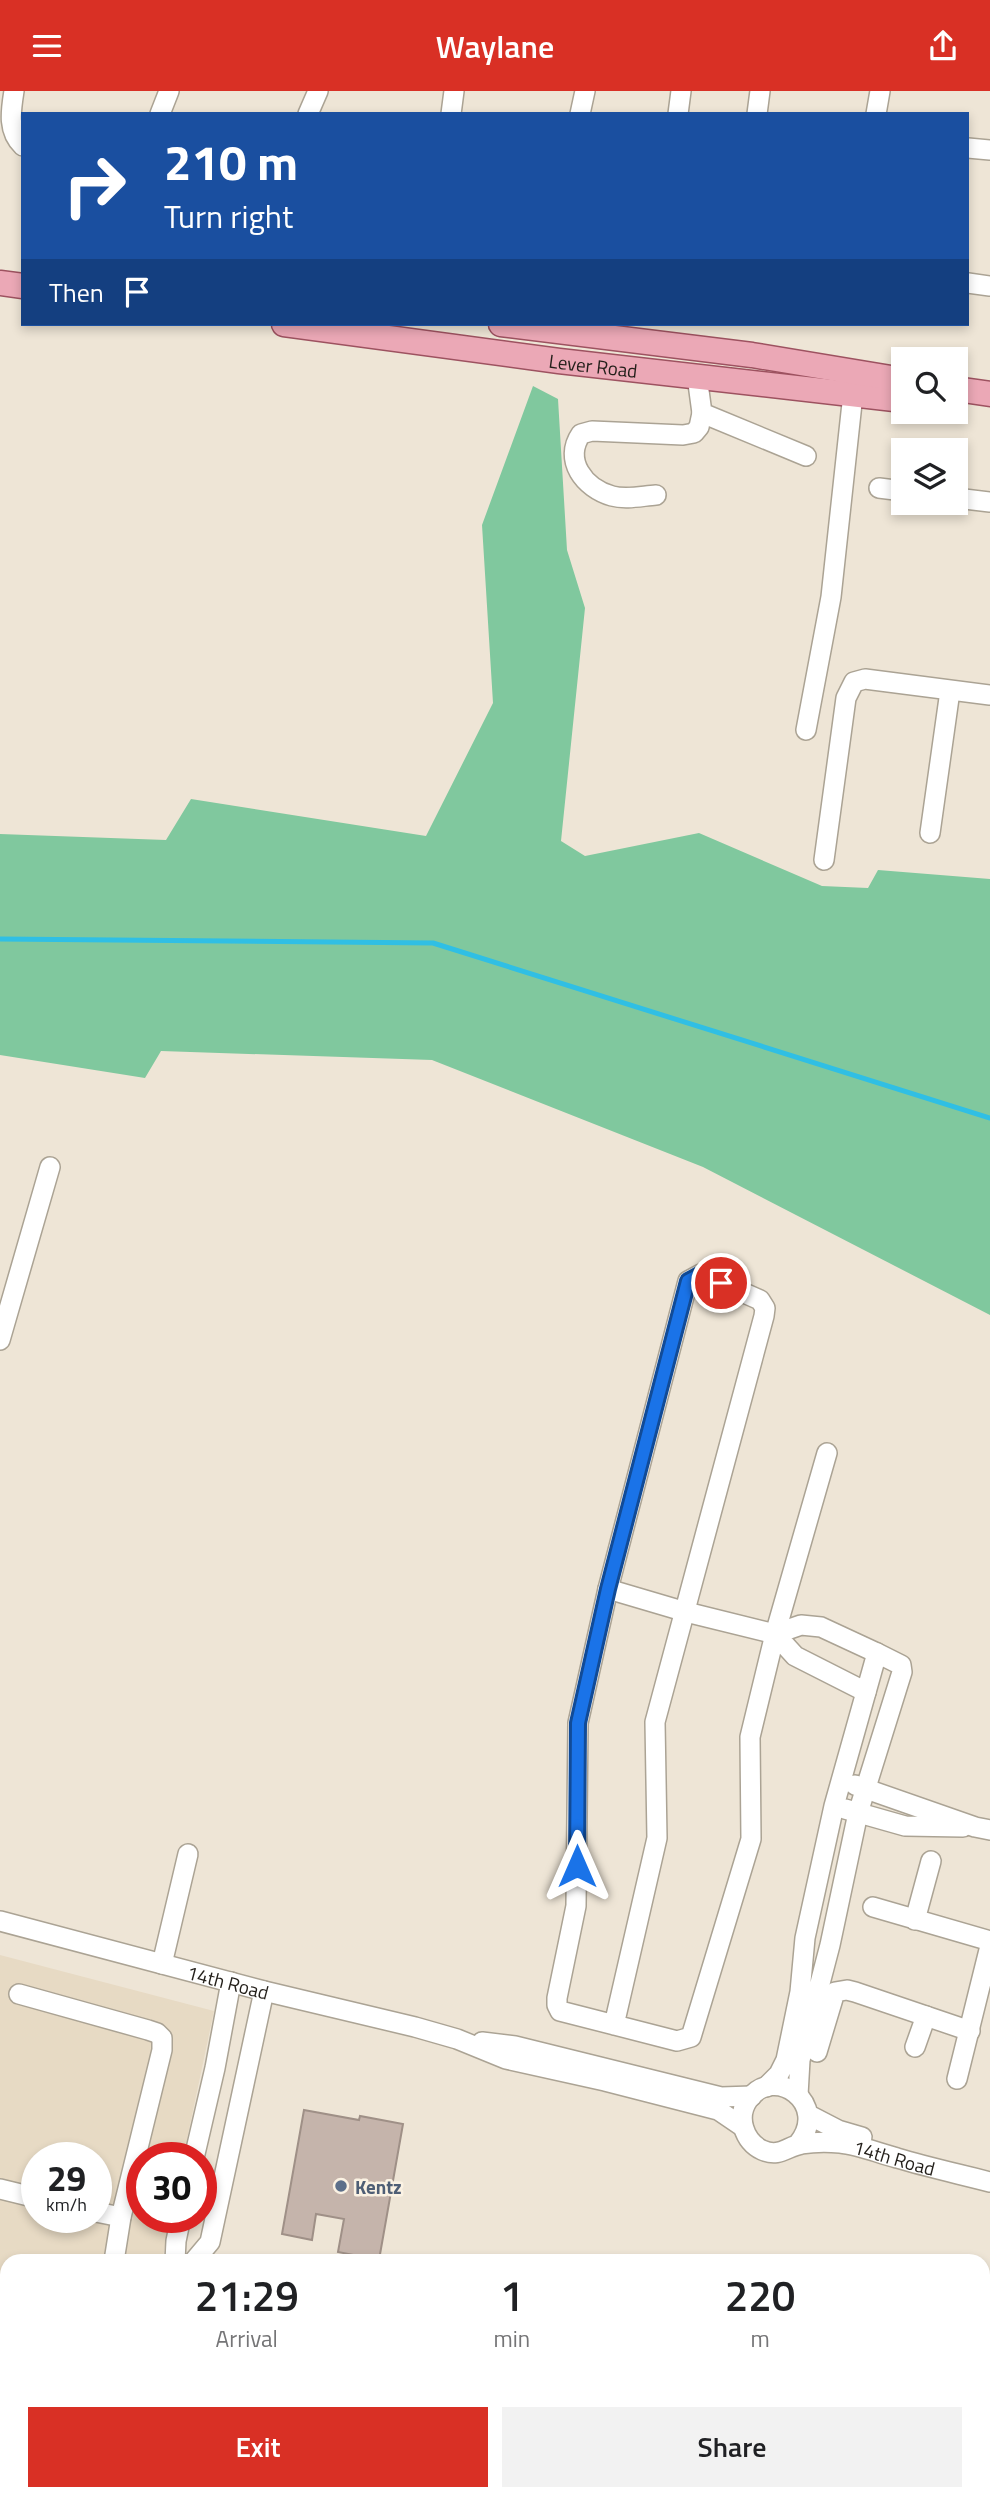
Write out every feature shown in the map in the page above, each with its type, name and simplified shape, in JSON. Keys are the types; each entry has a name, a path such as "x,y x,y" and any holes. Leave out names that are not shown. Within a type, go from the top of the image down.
{"main road":[{"path":"0,272 21,274"},
{"path":"0,283 21,286"},
{"name":"Lever Road","path":"299,326 548,359 891,399"},
{"name":"Lever Road","path":"527,326 752,355 891,378"},
{"path":"968,391 990,394"},
{"path":"968,407 990,409"}],"street":[{"path":"14,91 11,112 13,131 21,143"},
{"path":"161,112 169,91"},
{"path":"310,112 318,91"},
{"path":"452,112 454,91"},
{"path":"581,112 587,91"},
{"path":"587,91 587,112"},
{"path":"678,112 681,91"},
{"path":"757,112 760,91"},
{"path":"876,112 880,91"},
{"path":"969,148 990,150"},
{"path":"969,283 990,286"},
{"path":"548,359 554,328"},
{"path":"656,495 628,498 611,496 590,484 578,470 572,457 576,442 581,434 592,431 683,435 694,433 699,427 702,413 697,376"},
{"path":"806,730 831,597 853,394"},
{"path":"702,413 806,456"},
{"path":"878,488 891,490"},
{"path":"968,499 990,502"},
{"path":"824,860 846,698 854,682 865,679 990,695"},
{"path":"930,834 950,691"},
{"path":"0,1340 50,1167"},
{"path":"614,2025 657,1838 655,1722 765,1308 761,1300 701,1274 688,1281 608,1589 578,1723 576,1906 557,2005 560,2011 614,2025 677,2041 691,2037 751,1839 750,1737 775,1633 827,1453"},
{"path":"608,1589 686,1612 775,1633 801,1625 821,1627 901,1664 903,1668 858,1813 838,1947 800,2060 798,2095"},
{"path":"775,1633 795,1656 866,1692"},
{"path":"759,2091 778,2086 789,2088 805,2104 809,2115 805,2136 789,2150 768,2152 750,2141 743,2127 743,2111 759,2091 779,2074 786,2060 800,1992 805,1938 834,1806 877,1653"},
{"path":"841,1782 982,1828"},
{"path":"834,1806 912,1827 982,1828"},
{"path":"162,1964 188,1854"},
{"path":"915,1920 931,1861"},
{"path":"873,1907 990,1941"},
{"name":"14th Road","path":"0,1921 457,2039 515,2046 721,2097 759,2091"},
{"path":"805,1938 838,1947"},
{"path":"957,2079 990,1946"},
{"path":"198,2142 231,1982"},
{"path":"817,2052 835,1992 840,1990 855,1992 970,2031"},
{"path":"200,2254 210,2242 264,1991"},
{"path":"19,1994 148,2030 162,2038 162,2050 121,2217 115,2254"},
{"path":"915,2047 926,2016"},
{"name":"14th Road","path":"457,2039 506,2059 605,2081 718,2111 743,2127"},
{"path":"215,2068 246,2074"},
{"name":"14th Road","path":"809,2115 838,2130 858,2136 990,2169"},
{"name":"14th Road","path":"798,2144 842,2143 990,2182"},
{"path":"0,2189 21,2194"},
{"path":"112,2215 121,2217"},
{"path":"175,2254 178,2233"}],"shaded area":[{"path":"0,1955 214,2011 186,2142 126,2142 126,2233 168,2233 163,2254 0,2254"}],"green space":[{"path":"533,386 558,399 567,550 585,608 561,841 585,856 699,833 822,886 868,888 878,870 990,879 990,1315 703,1167 432,1060 161,1051 145,1078 0,1055 0,834 166,840 191,799 426,836 493,703 482,525"}],"building":[{"name":"Kentz","path":"304,2110 359,2120 360,2116 403,2124 380,2254 338,2252 344,2219 316,2214 312,2240 282,2234"}],"waterway":[{"path":"0,939 433,943 990,1118"}],"place":[{"name":"Kentz","path":"341,2186"}],"route":[{"path":"577,1866 578,1723 608,1589 688,1281 701,1274 721,1283"}]}
